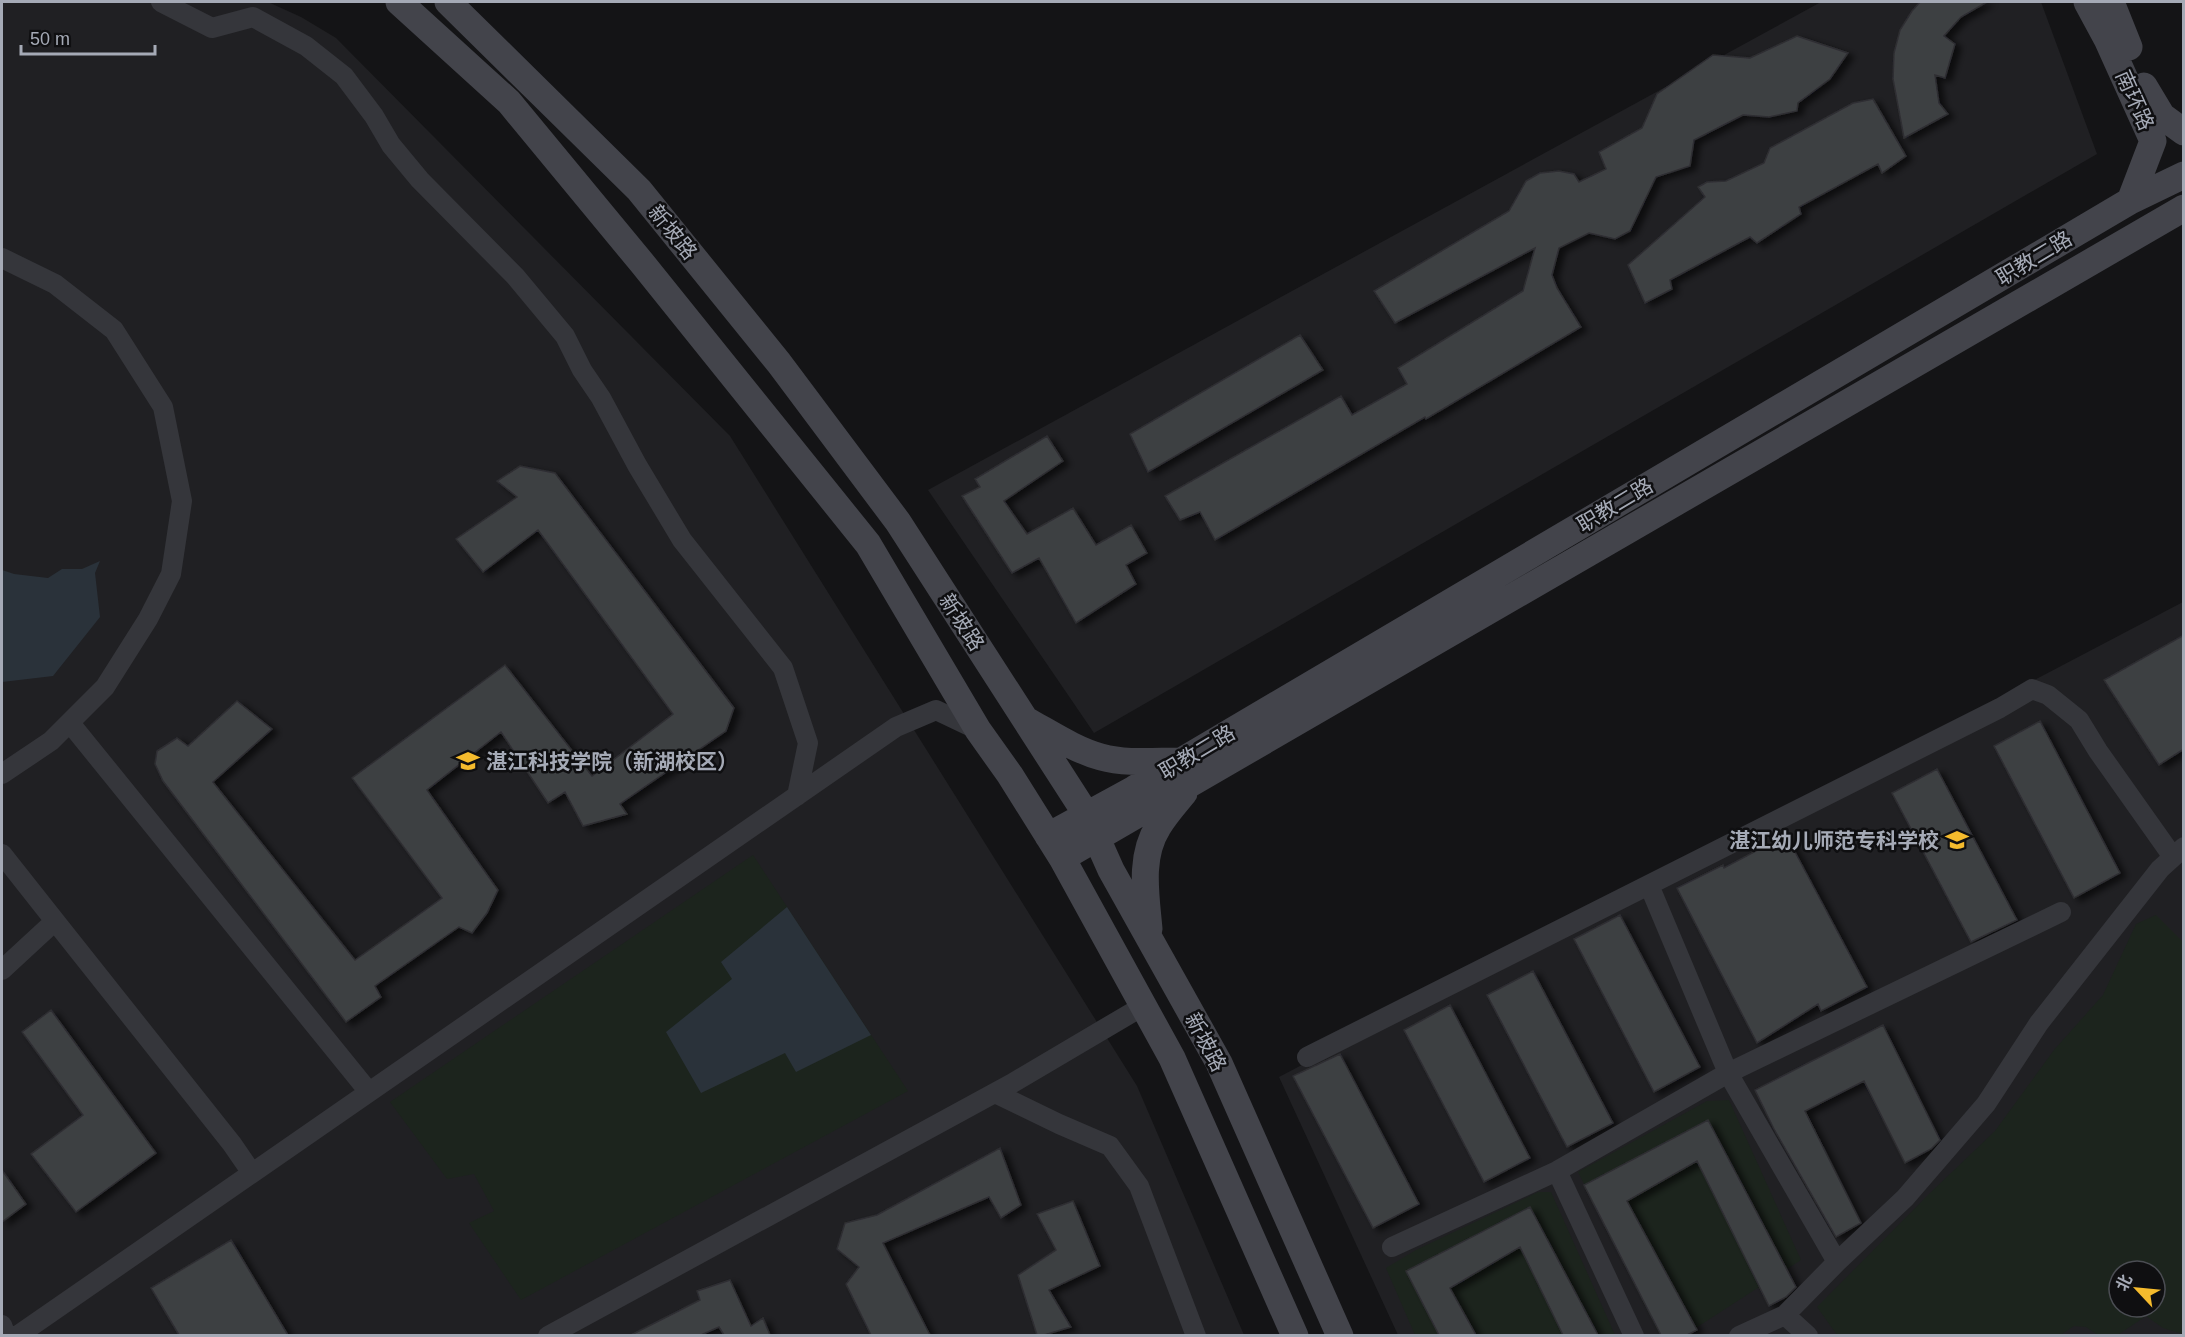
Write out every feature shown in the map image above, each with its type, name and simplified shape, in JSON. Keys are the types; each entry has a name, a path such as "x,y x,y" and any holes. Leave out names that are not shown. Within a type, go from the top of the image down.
{"street":[{"path":"161,2 212,28 253,17 306,46 344,76 392,145 420,180 514,276 565,336 582,370 602,398 637,465 682,540 783,668 808,743 797,796"},
{"name":"新坡路","path":"399,2 509,102 868,544 978,730 1055,847 1172,1058 1295,1335"},
{"name":"新坡路","path":"448,2 639,190 779,363 898,522 1091,826 1111,870 1219,1063 1340,1335"},
{"name":"南环路","path":"2087,2 2108,39 2153,141 2130,201"},
{"name":"南环路","path":"2111,2 2146,90 2162,116 2184,132"},
{"name":"职教二路","path":"1186,772 2130,201 2184,175"},
{"name":"职教二路","path":"1055,847 2184,208"},
{"path":"2150,227 2184,232"},
{"path":"2,258 55,284 114,330 164,407 182,501 171,574 148,619 105,687 51,741 2,774"},
{"path":"1307,1057 1989,714 2032,689 2048,695 2079,720 2098,751 2178,852 2160,869 2039,1023 1986,1104 1905,1198 1785,1315 1739,1335"},
{"path":"17,1335 896,727 936,710 978,730"},
{"path":"1025,719 1082,750 1101,757 1186,772 1157,828 1144,873 1150,939"},
{"path":"70,723 369,1092"},
{"path":"2,854 232,1144 252,1173"},
{"path":"1649,885 1728,1073 1837,1262"},
{"path":"1392,1247 1557,1171 1728,1073 2061,912"},
{"path":"2,970 55,921"},
{"path":"548,1335 995,1093 1143,1006"},
{"path":"995,1093 1110,1146 1139,1186 1196,1335"},
{"path":"1557,1171 1634,1335"},
{"path":"1785,1315 1808,1335"},
{"path":"2,1325 6,1335"}],"shaded area":[{"name":"湛江科技学院（新湖校区）","path":"2,2 268,2 301,17 336,38 730,436 1137,1086 1244,1335 2,1336"},
{"path":"1821,2 2041,2 2097,154 1094,733 928,490"},
{"path":"100,561 95,573 100,617 53,676 2,682 2,570 14,574 48,578 62,569 82,569"},
{"name":"湛江幼儿师范专科学校","path":"2183,602 2183,1335 1398,1335 1279,1077"},
{"path":"753,855 908,1091 521,1300 469,1223 494,1211 474,1174 447,1179 390,1102"},
{"path":"787,907 871,1035 796,1072 785,1053 701,1093 666,1032 732,979 721,962"},
{"path":"2156,915 2183,942 2183,1334 2163,1328 2150,1319 2167,1319 2167,1259 2107,1259 2107,1319 2142,1319 2118,1335 2098,1335 2086,1327 2074,1326 2059,1336 1837,1335 1817,1307 1995,1131 2054,1050 2103,995 2136,924"},
{"path":"1729,1100 1801,1260 1685,1335 1660,1335 1578,1172 1707,1101"},
{"path":"1538,1192 1551,1192 1615,1335 1415,1335 1386,1268 1416,1250"}],"building":[{"path":"1920,2 1987,2 1961,17 1944,36 1955,44 1945,78 1935,75 1939,103 1948,114 1904,138 1893,79 1894,53 1900,30"},
{"path":"1797,36 1848,53 1830,79 1798,103 1797,111 1769,117 1743,115 1694,140 1690,166 1656,177 1630,231 1615,239 1589,233 1559,248 1552,275 1557,288 1581,327 1215,540 1200,512 1180,520 1165,496 1341,396 1352,415 1407,384 1398,368 1523,291 1535,248 1395,323 1374,291 1509,211 1526,181 1540,173 1559,171 1574,174 1579,182 1606,169 1599,152 1642,128 1657,94 1713,55 1750,58"},
{"path":"1873,99 1906,156 1882,173 1878,164 1799,207 1801,214 1757,243 1750,237 1670,280 1672,289 1645,303 1628,265 1705,197 1698,187 1707,182 1726,181 1764,163 1770,148 1853,103"},
{"path":"1300,335 1323,370 1148,472 1130,434"},
{"path":"1047,436 1063,461 1004,501 1027,534 1073,508 1096,545 1131,525 1147,553 1126,565 1136,584 1076,623 1039,558 1012,573 962,496 980,487 975,479"},
{"path":"520,466 555,473 734,708 726,731 620,804 627,814 583,826 565,792 548,803 501,732 427,790 498,890 487,913 472,933 459,927 375,986 381,997 346,1022 163,781 155,764 157,751 177,738 188,746 237,701 272,729 213,782 355,960 442,898 352,778 505,665 592,776 673,714 538,530 483,572 456,539 517,497 497,481"},
{"path":"2184,635 2184,749 2159,765 2104,680"},
{"path":"2040,721 2120,873 2074,898 1994,746"},
{"path":"1937,769 2017,920 1971,942 1892,793"},
{"path":"1786,835 1867,987 1821,1011 1818,1004 1757,1043 1677,888 1723,865 1724,868"},
{"path":"1620,915 1700,1067 1654,1092 1574,939"},
{"path":"1533,971 1613,1123 1567,1147 1487,995"},
{"path":"1450,1005 1530,1158 1484,1182 1404,1030"},
{"path":"51,1010 156,1153 76,1212 31,1154 83,1115 22,1032"},
{"path":"1883,1025 1940,1140 1931,1149 1905,1163 1864,1081 1805,1111 1861,1223 1836,1237 1774,1129 1755,1090"},
{"path":"1340,1054 1419,1204 1373,1228 1293,1076"},
{"path":"1708,1120 1796,1287 1786,1297 1769,1306 1697,1161 1627,1201 1697,1330 1687,1335 1661,1335 1584,1185"},
{"path":"1000,1148 1021,1205 1001,1218 989,1197 883,1243 930,1335 871,1335 846,1284 859,1267 837,1249 845,1223 877,1215"},
{"path":"2,1170 26,1204 2,1222"},
{"path":"1073,1201 1100,1266 1049,1290 1071,1327 1037,1335 1018,1275 1056,1250 1037,1214"},
{"path":"1530,1207 1598,1335 1563,1335 1520,1247 1450,1288 1476,1335 1439,1335 1406,1271"},
{"path":"231,1240 288,1335 179,1335 151,1288"},
{"path":"730,1280 751,1326 763,1318 770,1335 724,1335 719,1327 701,1335 631,1335 700,1300 697,1291"}],"place":[{"name":"湛江科技学院（新湖校区）","path":"468,761"},
{"name":"湛江幼儿师范专科学校","path":"1957,840"}]}
